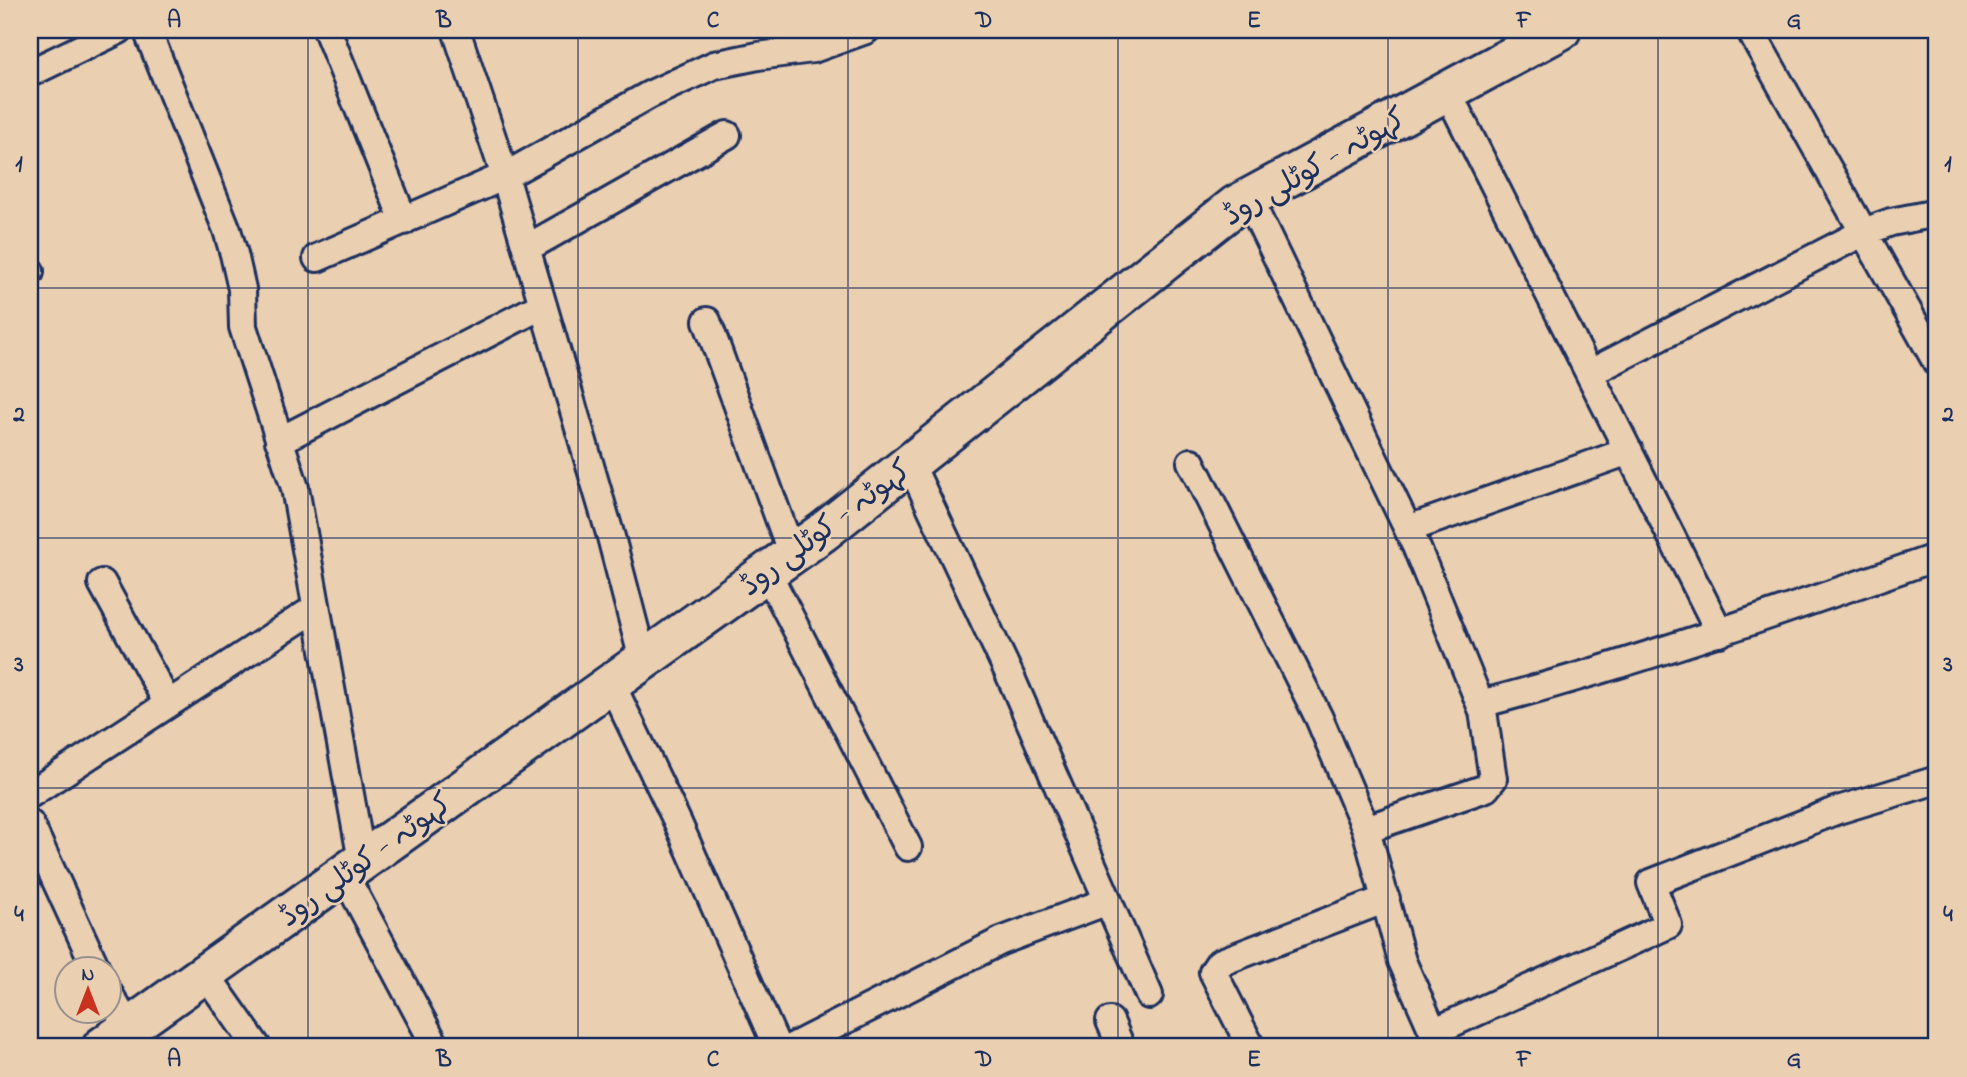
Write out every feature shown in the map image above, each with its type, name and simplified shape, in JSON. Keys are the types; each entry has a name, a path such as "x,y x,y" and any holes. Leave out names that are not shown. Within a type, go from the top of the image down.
{"main road":[{"name":"کہوٹہ - کوٹلی روڈ","path":"115,1037 823,532 1236,205 1561,30"}],"street":[{"path":"30,73 118,30"},
{"path":"146,30 231,242 242,289 243,327 295,488 316,608 353,868 436,1047"},
{"path":"327,30 404,221"},
{"path":"457,30 506,176 611,537 643,660"},
{"path":"317,258 506,176 649,95 714,65 813,49 866,30"},
{"path":"1750,30 1937,363"},
{"path":"1447,91 1720,632"},
{"path":"527,248 727,135"},
{"path":"1249,199 1408,529 1483,711 1493,779 1486,788 1366,829"},
{"path":"1590,373 1864,232 1891,222 1937,213"},
{"path":"279,441 543,305"},
{"path":"707,321 779,563 908,847"},
{"path":"1408,529 1629,451"},
{"path":"1191,461 1319,718 1366,829 1402,961 1436,1040 1668,925 1651,883 1838,810 1937,780"},
{"path":"910,463 1012,680 1149,995"},
{"path":"1480,704 1572,680 1937,557"},
{"path":"102,583 168,704"},
{"path":"30,794 316,608"},
{"path":"611,683 678,823 777,1047"},
{"path":"30,824 90,954"},
{"path":"1251,1047 1213,972 1219,963 1386,898"},
{"path":"792,1047 1001,941 1108,901"},
{"path":"205,973 257,1047"},
{"path":"1110,1021 1121,1047"}]}
